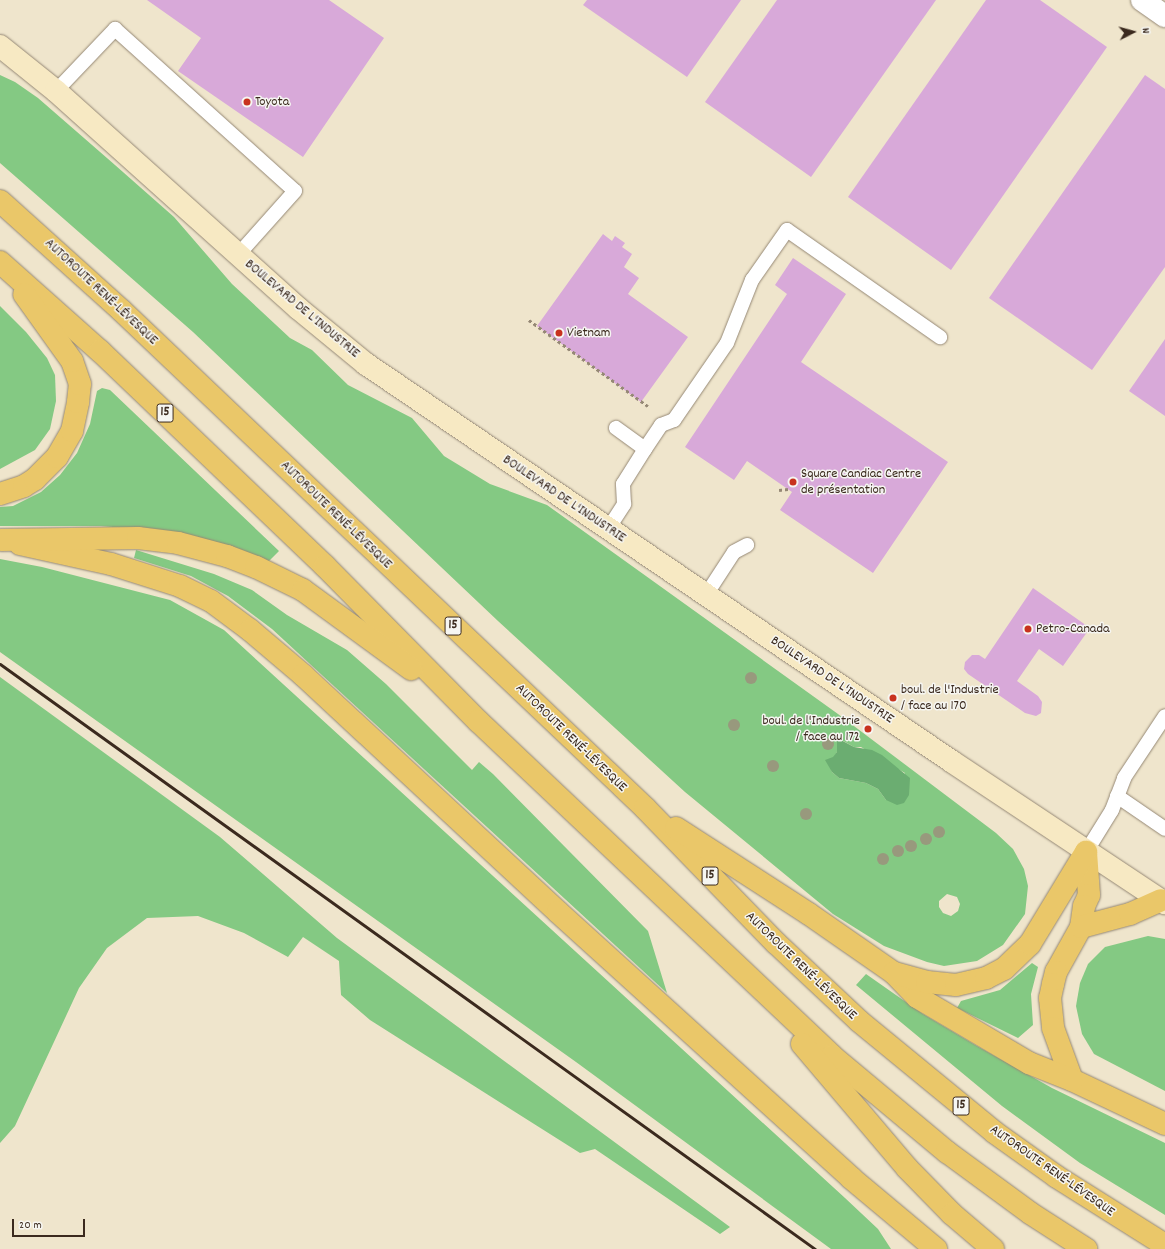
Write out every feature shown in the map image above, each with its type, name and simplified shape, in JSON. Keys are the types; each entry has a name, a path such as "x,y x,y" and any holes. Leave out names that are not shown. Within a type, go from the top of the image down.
{"main road":[{"name":"AUTOROUTE RENÉ-LÉVESQUE","path":"0,201 148,336 645,808 787,954 930,1081 1057,1177 1165,1245"},
{"path":"0,494 24,486 35,479 57,457 72,431 80,388 72,361 1,263"},
{"name":"15","path":"1,263 100,351 320,561 478,721 832,1056 912,1124 1030,1213 1086,1249"},
{"path":"1,540 138,538 178,543 244,562 287,581 321,602 478,721"},
{"path":"1,540 111,564 168,581 211,601 250,630 303,675 564,917 851,1178 932,1248"},
{"path":"645,808 808,914 894,973 918,997 970,1029 1029,1063 1072,1080 1165,1124"},
{"path":"894,973 927,982 956,985 986,978 1004,969 1030,944 1086,852"},
{"path":"1072,1080 1053,1028 1050,998 1056,972 1080,927 1084,906 1089,895 1086,852"},
{"path":"1080,927 1130,914 1163,901"},
{"path":"740,969 907,1168 952,1214 993,1249"}],"street":[{"path":"1142,0 1165,16"},
{"name":"BOULEVARD DE L'INDUSTRIE","path":"0,46 56,91 238,255 366,364 1086,852 1163,901"}],"lane":[{"path":"56,91 115,29 295,191 238,255"},
{"path":"608,529 624,504 623,484 661,425 674,420 727,343 752,280 787,230 940,337"},
{"path":"616,428 645,449"},
{"path":"706,595 734,552 746,545"},
{"path":"1086,852 1112,810 1124,778 1165,716"},
{"path":"1118,796 1165,829"}],"path":[{"path":"529,320 648,406"},
{"path":"779,490 788,489"}],"green space":[{"path":"0,75 15,82 38,98 174,217 232,284 290,338 312,350 348,385 412,418 444,456 490,484 547,505 838,714 996,833 1013,849 1024,869 1028,886 1025,914 1003,945 977,961 944,966 927,962 884,946 833,914 685,792 498,621 193,332 0,163","holes":["838,738 854,747 861,747 905,773 886,800 878,789 866,783 839,778 832,772 830,765 837,752","947,894 957,897 960,904 958,911 951,916 943,913 939,907 939,901"]},
{"path":"0,306 26,332 47,358 55,375 56,401 50,429 35,450 0,469"},
{"path":"102,388 110,390 279,551 268,562 149,530 101,526 0,526 0,507 13,506 41,492 60,475 77,453 90,424 97,391"},
{"path":"136,550 214,574 252,590 287,615 347,650 386,684 472,770 479,762 493,774 648,931 667,993 272,629 228,596 191,576 134,558"},
{"path":"0,559 42,567 170,600 224,630 845,1198 878,1229 891,1249 831,1249 576,1062 0,652"},
{"path":"0,677 220,837 337,938 730,1227 720,1234 595,1149 580,1153 370,1020 341,995 339,961 303,937 288,957 244,933 198,916 147,918 107,948 79,988 15,1126 0,1143"},
{"path":"837,738 854,747 872,750 882,755 910,778 909,795 904,803 897,805 886,800 878,789 866,783 839,778 832,772 825,760 833,757 837,752"},
{"path":"1148,936 1165,939 1165,1091 1094,1054 1082,1034 1076,1006 1080,983 1088,964 1105,947"},
{"path":"1032,963 1038,967 1031,994 1033,1025 1018,1038 957,1008 961,1001 1000,990"},
{"path":"866,974 923,1014 977,1046 1052,1088 1165,1143 1165,1215 1080,1163 1002,1106 856,985"}],"building":[{"path":"147,0 329,0 384,38 303,157 178,71 201,38"},
{"path":"587,0 741,0 687,77 583,5"},
{"path":"777,0 936,0 811,177 705,102"},
{"path":"986,0 1040,0 1107,47 951,270 848,197"},
{"path":"1145,75 1165,89 1165,267 1092,370 989,298"},
{"path":"603,234 612,241 615,236 625,243 622,247 632,254 624,267 639,278 628,294 688,337 641,402 537,326"},
{"path":"793,258 846,294 801,362 948,462 873,573 780,510 792,492 747,461 734,480 685,447 787,294 775,285"},
{"path":"1165,339 1165,416 1129,391"},
{"path":"1033,588 1090,628 1063,666 1039,649 1017,681 1038,696 1042,702 1041,713 1036,716 1025,713 968,674 964,669 965,662 972,655 979,655 985,659"}],"railway":[{"path":"0,664 815,1249"}],"place":[{"name":"Toyota","path":"247,102"},
{"name":"Vietnam","path":"559,333"},
{"name":"Square Candiac Centre de présentation","path":"793,482"},
{"name":"Petro-Canada","path":"1028,629"},
{"name":"boul. de l'Industrie / face au 170","path":"893,698"},
{"name":"boul. de l'Industrie / face au 172","path":"868,729"}]}
